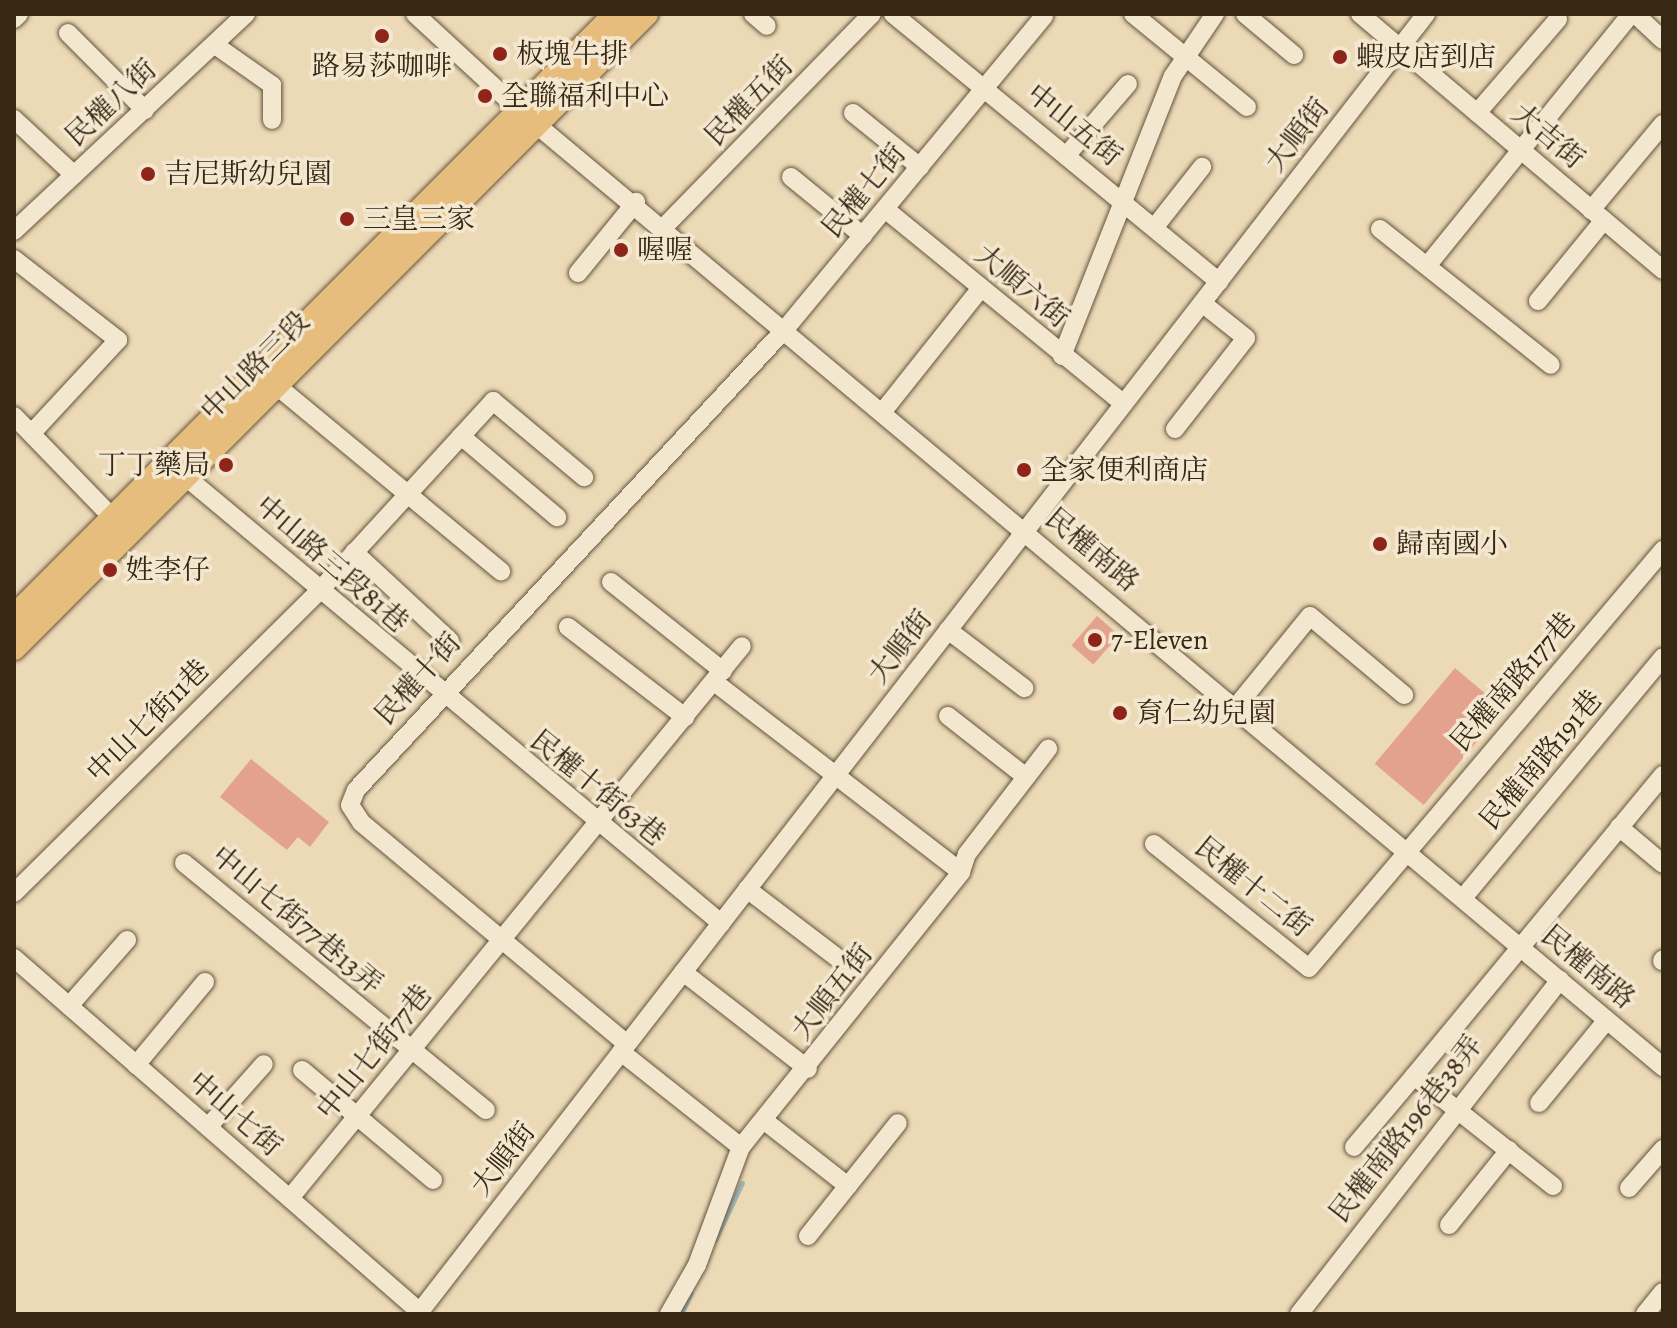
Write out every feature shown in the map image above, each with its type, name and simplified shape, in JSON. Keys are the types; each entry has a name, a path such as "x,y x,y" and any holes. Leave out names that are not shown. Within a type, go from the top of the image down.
{"main road":[{"path":"528,117 616,14"},
{"path":"528,117 646,14"},
{"name":"中山路三段","path":"14,648 277,386 528,117"},
{"name":"中山路三段","path":"14,617 528,117"}],"street":[{"path":"14,19 19,14"},
{"name":"民權八街","path":"14,231 246,14"},
{"name":"民權南路","path":"415,14 528,117 665,226 1663,1067"},
{"name":"民權五街","path":"665,226 872,14"},
{"path":"1133,14 1247,107"},
{"path":"1062,356 1173,76 1189,59 1215,14"},
{"path":"1245,14 1294,55"},
{"name":"大吉街","path":"1360,14 1663,270"},
{"name":"大順街","path":"419,1313 1426,14"},
{"path":"1427,266 1633,14 1663,40"},
{"name":"中山五街","path":"900,16 1219,282"},
{"name":"民權七街","path":"786,328 1044,16"},
{"path":"1477,113 1558,19"},
{"path":"68,33 145,110"},
{"path":"215,45 272,85 272,120"},
{"path":"1066,156 1128,84"},
{"path":"853,113 920,167"},
{"path":"14,119 74,175"},
{"path":"1538,301 1663,124"},
{"path":"1154,228 1202,167"},
{"path":"791,177 863,236"},
{"path":"578,273 636,202"},
{"name":"大順六街","path":"885,209 1124,404"},
{"path":"1380,229 1551,365"},
{"path":"14,259 118,340 32,433"},
{"path":"884,410 981,288"},
{"path":"1175,429 1246,338 1202,303"},
{"name":"民權十街","path":"624,1048 350,805 439,695 786,328"},
{"path":"277,386 501,571"},
{"name":"中山七街11巷","path":"14,893 321,589 493,401 584,477"},
{"path":"14,416 113,518"},
{"path":"461,436 557,517"},
{"name":"中山路三段81巷","path":"186,477 321,589 439,695"},
{"name":"民權南路177巷","path":"1406,851 1663,550"},
{"path":"354,552 450,641"},
{"path":"611,582 836,775 961,872"},
{"path":"1236,707 1310,616 1404,695"},
{"path":"568,627 685,717"},
{"path":"948,630 1024,688"},
{"name":"中山七街77巷","path":"290,1198 742,646"},
{"name":"民權南路191巷","path":"1463,898 1663,658"},
{"name":"民權十街63巷","path":"439,695 721,923"},
{"path":"948,716 1026,777"},
{"name":"大順五街","path":"741,1147 766,1122 961,872 1048,749"},
{"path":"1354,1147 1663,775"},
{"path":"1619,827 1663,864"},
{"name":"民權十二街","path":"1154,844 1309,968 1406,851"},
{"name":"中山七街77巷13弄","path":"184,863 486,1110"},
{"path":"747,889 835,956"},
{"path":"69,1006 127,940"},
{"name":"中山七街","path":"14,958 419,1313"},
{"path":"683,972 808,1069"},
{"name":"民權南路196巷38弄","path":"1299,1314 1560,980"},
{"path":"136,1065 205,982"},
{"path":"1539,1103 1607,1020"},
{"path":"624,1048 741,1147 697,1265 669,1314"},
{"path":"208,1127 264,1064"},
{"path":"302,1070 433,1180"},
{"path":"1414,1076 1553,1186"},
{"path":"766,1122 848,1186"},
{"path":"808,1236 898,1123"},
{"path":"1629,1188 1663,1149"},
{"path":"1449,1225 1509,1150"},
{"path":"1645,1314 1663,1292"}],"building":[{"name":"7-Eleven","path":"1097,616 1119,635 1093,664 1071,645"},
{"path":"1455,668 1504,709 1424,805 1375,764"},
{"path":"251,759 329,822 310,847 298,837 287,850 220,797"}],"waterway":[{"path":"715,1240 742,1183"},
{"path":"681,1314 691,1293"}],"place":[{"name":"路易莎咖啡","path":"382,36"},
{"name":"板塊牛排","path":"500,54"},
{"name":"蝦皮店到店","path":"1340,57"},
{"name":"全聯福利中心","path":"485,96"},
{"name":"吉尼斯幼兒園","path":"148,174"},
{"name":"三皇三家","path":"347,219"},
{"name":"喔喔","path":"621,250"},
{"name":"丁丁藥局","path":"226,465"},
{"name":"全家便利商店","path":"1024,470"},
{"name":"歸南國小","path":"1380,544"},
{"name":"姓李仔","path":"110,570"},
{"name":"7-Eleven","path":"1095,640"},
{"name":"育仁幼兒園","path":"1120,713"}]}
